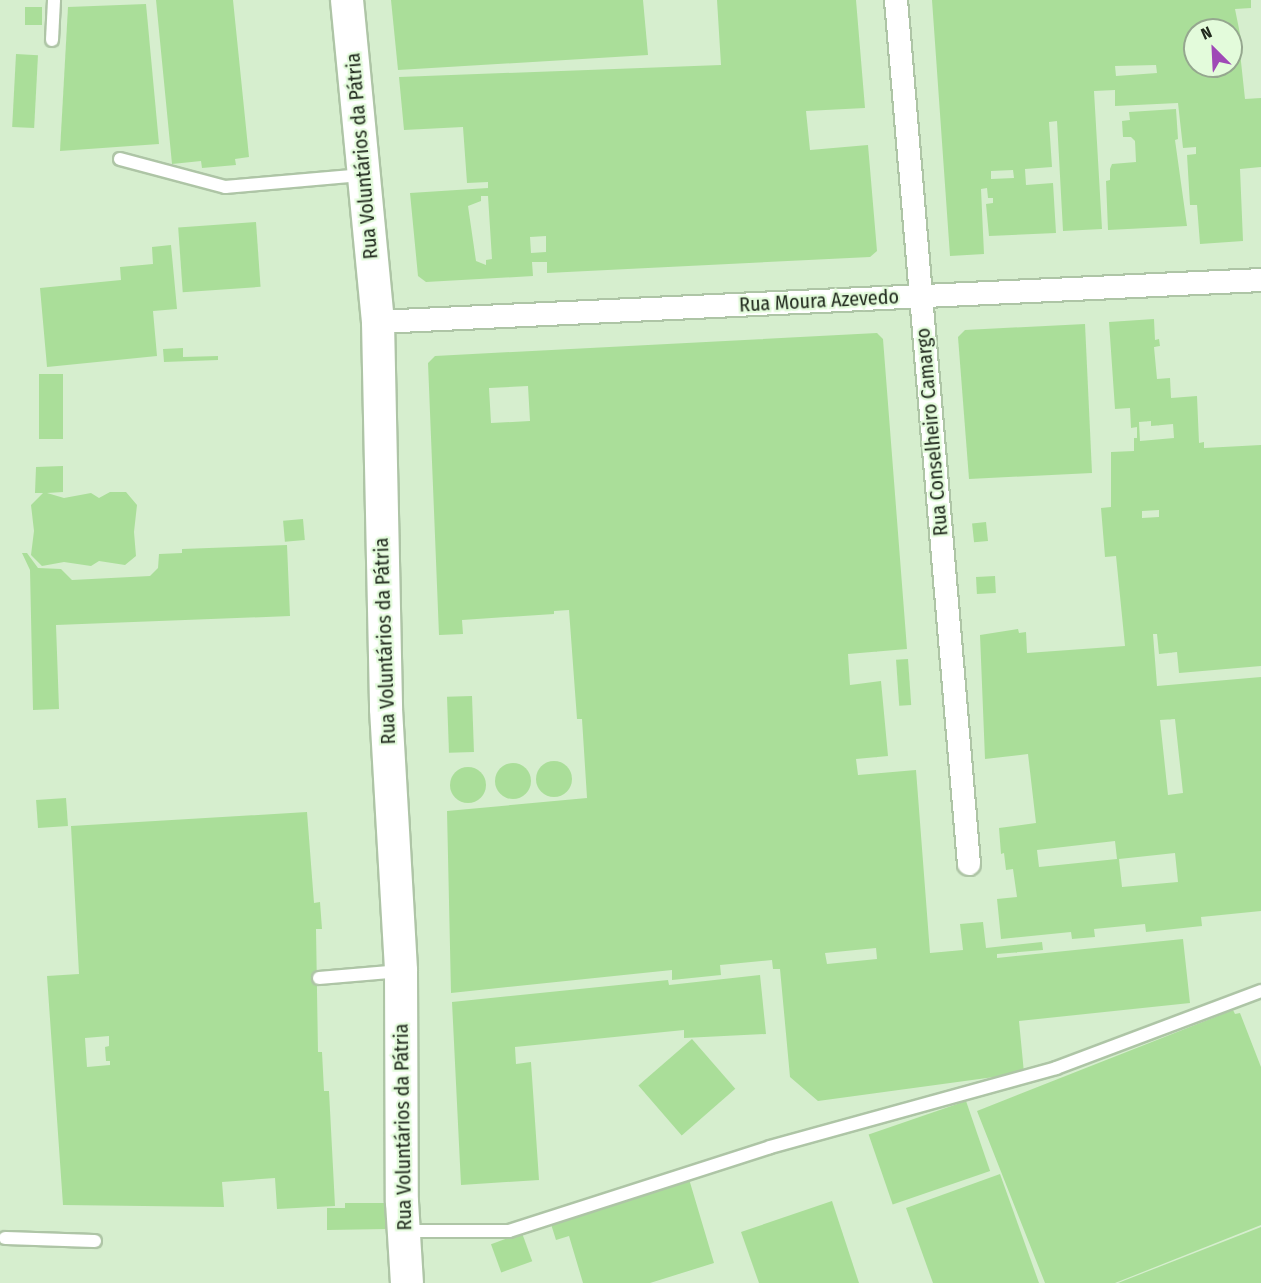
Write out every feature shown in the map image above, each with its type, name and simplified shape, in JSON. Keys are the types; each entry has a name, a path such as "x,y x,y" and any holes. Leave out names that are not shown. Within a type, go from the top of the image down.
{"main road":[{"name":"Rua Voluntários da Pátria","path":"347,0 378,322 386,709 401,971 404,1231 408,1283"}],"street":[{"name":"Rua Conselheiro Camargo","path":"896,0 969,864"},
{"name":"Rua Moura Azevedo","path":"378,322 1261,279"}],"lane":[{"path":"52,40 54,0"},
{"path":"120,159 225,187 364,175"},
{"path":"319,978 401,971"},
{"path":"404,1231 508,1231 770,1147 1056,1068 1261,991"},
{"path":"5,1238 95,1241"}],"building":[{"path":"156,0 233,0 249,157 235,159 236,165 202,168 201,161 172,164"},
{"path":"391,0 643,0 648,55 398,70"},
{"path":"717,0 856,0 865,108 806,111 810,150 868,145 877,251 870,257 547,273 547,262 532,262 533,276 426,282 418,276 410,193 488,188 488,182 467,183 463,127 404,130 399,77 721,65","holes":["481,196 488,196 492,259 486,260 486,265 476,261 468,206 481,201","546,236 546,252 531,253 530,237"]},
{"path":"932,0 1251,0 1251,8 1235,9 1237,18 1183,18 1183,78 1243,78 1245,99 1261,98 1261,167 1240,169 1243,241 1200,244 1197,205 1190,205 1187,155 1196,154 1196,147 1183,148 1178,103 1115,106 1115,90 1094,91 1102,229 1063,231 1057,121 1049,122 1052,167 1025,169 1026,185 1053,183 1056,233 989,236 986,204 993,203 993,198 988,198 987,188 981,189 984,254 950,256","holes":["1156,65 1157,73 1116,76 1115,66","1013,170 1014,178 991,179 991,171"]},
{"path":"146,4 159,144 60,151 68,7"},
{"path":"25,7 42,7 42,25 25,25"},
{"path":"16,54 38,55 34,128 12,127"},
{"path":"1176,109 1178,139 1175,140 1187,226 1108,230 1106,181 1110,180 1112,164 1136,162 1135,141 1131,137 1123,137 1122,121 1130,120 1129,112"},
{"path":"256,222 261,287 183,292 178,227"},
{"path":"171,245 177,309 153,311 157,356 47,367 40,288 121,280 120,267 153,264 152,247"},
{"path":"1154,319 1155,340 1159,339 1160,346 1154,347 1157,379 1170,378 1171,398 1197,396 1199,443 1204,442 1204,448 1261,445 1261,666 1179,673 1177,652 1159,654 1157,634 1153,634 1157,686 1261,677 1261,911 1201,917 1202,926 1146,932 1145,924 1094,929 1095,937 1072,939 1071,932 1001,939 997,899 1017,897 1013,869 1006,870 1004,853 1001,854 999,828 1036,823 1028,754 985,759 980,635 1018,629 1019,633 1026,632 1027,653 1125,646 1116,556 1105,557 1101,508 1111,507 1111,452 1134,451 1137,427 1131,428 1130,408 1115,409 1109,322","holes":["1151,421 1151,426 1173,424 1174,438 1140,441 1139,422","1159,510 1159,517 1142,518 1142,511","1175,719 1183,793 1168,795 1160,720","1115,841 1117,859 1039,867 1037,850","1175,853 1178,882 1122,887 1119,859"]},
{"path":"1085,324 1092,473 969,479 958,337 965,330"},
{"path":"877,333 883,339 907,649 848,654 850,685 881,681 888,756 856,759 858,775 916,770 930,953 963,950 960,924 983,922 986,948 1042,942 1043,950 997,954 997,958 1183,939 1190,1003 1019,1021 1024,1073 818,1101 790,1077 780,969 773,969 772,960 720,965 721,975 672,980 672,970 451,993 447,811 587,798 582,719 577,719 569,610 554,611 554,614 462,620 463,634 439,635 428,363 435,356","holes":["528,386 530,421 491,423 489,388","876,948 877,959 827,964 825,953"]},
{"path":"183,348 183,357 218,356 218,360 164,362 163,349"},
{"path":"39,374 63,374 63,439 39,439"},
{"path":"63,466 63,492 47,493 64,498 91,493 99,498 110,492 126,492 137,505 134,532 136,556 125,565 99,561 91,566 64,562 42,566 31,555 34,531 31,505 43,493 35,493 36,467"},
{"path":"303,519 305,540 285,542 283,521"},
{"path":"986,522 988,541 974,542 972,523"},
{"path":"287,545 290,616 56,625 59,709 33,710 30,570 22,553 27,553 38,568 61,569 72,580 150,576 158,568 159,554 182,553 182,549"},
{"path":"995,576 996,593 977,594 976,577"},
{"path":"908,659 911,705 899,706 896,660"},
{"path":"472,696 474,752 449,753 447,697"},
{"path":"554,761 567,766 572,779 567,792 554,797 541,792 536,779 541,766"},
{"path":"513,763 526,768 531,781 526,794 513,799 500,794 495,781 500,768"},
{"path":"468,767 481,772 486,785 481,798 468,803 455,798 450,785 455,772"},
{"path":"66,798 68,826 38,828 36,800"},
{"path":"307,812 314,903 320,902 322,929 316,929 318,1052 322,1052 324,1091 329,1091 335,1206 277,1209 275,1178 222,1182 224,1207 63,1205 47,976 79,974 71,826","holes":["109,1036 109,1046 105,1047 106,1061 110,1061 110,1065 87,1067 85,1038"]},
{"path":"760,975 766,1034 684,1038 684,1030 515,1047 516,1064 531,1062 539,1180 461,1185 452,1002 668,980 669,985"},
{"path":"1233,1010 1235,1014 1240,1013 1261,1067 1261,1225 1115,1283 1045,1283 977,1111"},
{"path":"692,1039 735,1089 682,1135 638,1086"},
{"path":"966,1101 990,1171 893,1205 869,1135"},
{"path":"1000,1174 1039,1283 933,1283 906,1208"},
{"path":"689,1179 714,1263 650,1283 583,1283 569,1236 556,1240 550,1221"},
{"path":"832,1201 859,1283 759,1283 741,1232"},
{"path":"345,1203 386,1203 387,1229 327,1230 327,1208 345,1208"},
{"path":"1261,1227 1261,1283 1118,1283"},
{"path":"522,1233 532,1261 501,1272 491,1244"}]}
